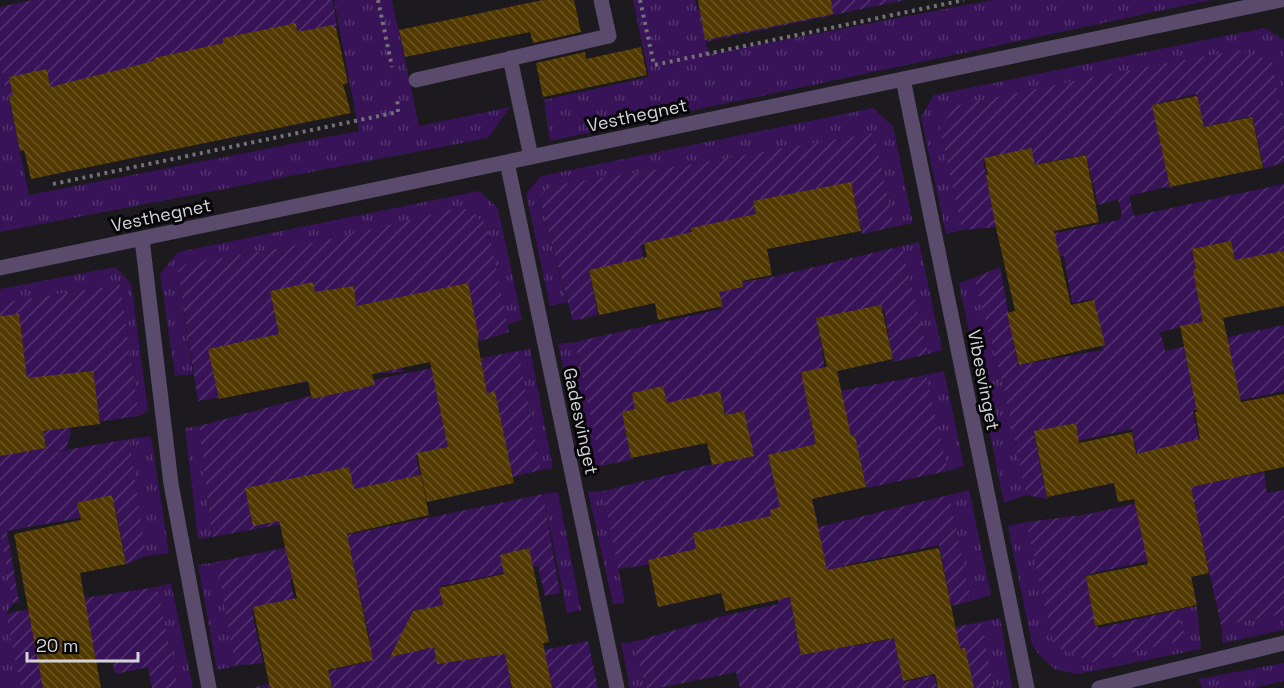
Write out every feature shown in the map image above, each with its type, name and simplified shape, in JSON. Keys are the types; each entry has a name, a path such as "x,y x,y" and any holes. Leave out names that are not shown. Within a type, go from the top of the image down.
{"street":[{"path":"416,80 609,36 601,0"},
{"name":"Vesthegnet","path":"0,268 903,79 1248,3 1281,0"},
{"path":"510,58 531,157"},
{"name":"Vibesvinget","path":"903,79 1027,688"},
{"name":"Gadesvinget","path":"507,162 617,688"},
{"path":"142,239 171,484 208,688"},
{"path":"1099,688 1284,643"}],"path":[{"path":"53,184 398,112 395,82 378,0"},
{"path":"640,0 654,65 964,0"},
{"path":"395,82 416,80"}],"green space":[{"path":"32,0 333,0 337,28 7,97 0,60 0,7"},
{"path":"334,0 392,0 419,126 510,107 488,138 0,232 0,56 29,195 359,131"},
{"path":"633,0 695,0 709,54 992,0 1211,0 550,141 544,100 649,77"},
{"path":"745,0 905,0 705,42 697,10"},
{"path":"1264,28 1284,40 1284,126 1272,61 940,129 962,230 946,234 921,117 934,95"},
{"path":"1240,50 1272,61 1284,126 1284,162 1264,169 1252,116 1203,127 1196,94 1155,104 1173,189 1166,187 1129,196 1134,216 1284,184 1284,253 1204,322 1160,332 1165,351 1284,325 1284,391 1193,410 1204,466 1236,460 1239,477 1264,472 1267,493 1284,490 1284,614 1221,625 1191,489 1185,552 1086,575 1098,628 1177,610 1186,639 1093,662 1054,646 1026,522 1089,514 1147,501 1132,429 1076,441 1072,426 1034,434 1047,499 1026,495 1004,388 974,278 1000,267 1018,365 1103,350 1093,299 1072,303 1064,256 1053,257 1046,235 1119,220 1122,215 1118,199 1098,205 1086,154 1033,165 1030,151 983,161 997,227 962,230 940,129 955,106 1103,75"},
{"path":"873,108 893,126 913,223 894,227 874,134 549,186 539,197 567,302 550,306 526,194 541,176"},
{"path":"874,133 894,227 862,234 851,183 753,202 766,253 730,284 772,277 902,246 928,354 893,362 884,309 817,320 829,393 926,375 948,471 866,488 856,441 772,459 812,500 819,527 949,495 971,601 951,606 939,545 842,566 854,626 854,646 981,622 994,688 972,688 897,650 904,682 934,675 937,688 740,688 736,672 659,688 646,688 633,642 727,615 779,604 774,581 736,546 618,569 603,491 712,464 730,435 721,395 625,416 634,459 601,466 575,342 721,309 718,291 683,237 641,245 644,263 590,275 598,315 573,321 539,197 549,186"},
{"path":"479,191 498,208 522,320 507,324 487,224 323,241 186,264 178,271 193,374 175,376 160,274 178,252"},
{"path":"462,207 487,224 509,332 477,342 467,285 359,305 369,362 398,357 403,372 346,375 198,401 178,271 186,264 323,241"},
{"path":"919,242 942,350 928,354 902,246"},
{"path":"115,267 131,283 148,411 139,416 120,285 0,303 0,289"},
{"path":"974,278 1004,388 1026,495 1004,503 959,283"},
{"path":"120,285 139,416 96,422 24,386 0,344 0,303"},
{"path":"575,342 601,466 585,469 558,344"},
{"path":"530,349 553,468 541,470 518,351"},
{"path":"518,351 541,470 512,477 451,449 416,456 425,498 212,537 199,426 358,383"},
{"path":"944,371 964,466 948,471 926,375"},
{"path":"69,419 71,432 66,449 48,453 129,439 146,556 126,564 116,511 7,531 19,602 13,603 0,532 0,421"},
{"path":"199,426 212,537 198,539 185,428"},
{"path":"151,436 169,553 146,556 129,439"},
{"path":"969,490 991,595 971,601 949,495"},
{"path":"603,491 625,603 613,604 588,492"},
{"path":"558,492 581,610 567,613 543,494"},
{"path":"543,494 560,593 545,596 538,566 441,586 451,634 538,617 545,650 588,641 598,688 552,688 548,668 509,676 511,688 333,688 332,685 320,688 252,688 363,663 359,643 370,640 358,586 334,570 290,579 295,603 252,612 263,663 235,666 217,562"},
{"path":"1026,522 1054,646 1185,639 1177,610 1197,606 1201,649 1078,674 1056,670 1040,656 1032,645 1008,526"},
{"path":"0,533 13,603 6,614 21,688 0,688"},
{"path":"217,562 235,666 217,670 198,565"},
{"path":"171,583 193,688 178,688 157,587"},
{"path":"157,587 178,688 152,688 148,667 115,674 112,660 90,664 36,647 43,688 21,688 6,614 71,600"},
{"path":"1284,614 1284,630 1223,643 1221,625"},
{"path":"1000,618 1012,688 994,688 981,622"},
{"path":"633,642 646,688 630,688 621,643"},
{"path":"1284,663 1284,681 1253,688 1202,688 1198,679"}],"building":[{"path":"543,0 574,0 581,32 533,43 530,32 405,57 399,30"},
{"path":"698,0 831,0 833,14 705,40"},
{"path":"296,23 297,32 333,25 336,28 348,83 343,84 351,113 31,179 24,150 20,151 9,96 13,95 9,77 47,69 50,87 154,61 154,58 223,43 223,38"},
{"path":"641,47 647,75 543,97 536,63 585,52 586,59"},
{"path":"1197,96 1204,127 1252,117 1263,168 1170,187 1152,105"},
{"path":"1031,148 1035,165 1086,155 1099,222 1054,231 1071,305 1094,300 1105,345 1019,365 1007,313 1015,311 996,228 984,158"},
{"path":"851,182 861,231 767,249 772,275 742,281 743,287 719,292 723,306 658,320 655,303 599,315 589,270 647,257 644,243 692,232 691,228 756,214 753,201"},
{"path":"1231,241 1235,260 1284,251 1284,306 1203,322 1193,270 1196,269 1192,249"},
{"path":"313,282 315,292 354,286 356,306 468,283 487,393 495,392 514,483 427,502 417,453 448,447 430,362 372,374 375,385 312,399 308,381 219,399 208,349 279,334 270,291"},
{"path":"881,305 893,359 837,371 851,436 855,435 866,487 812,499 827,570 939,548 960,649 965,648 974,688 938,688 935,674 903,681 894,638 801,655 790,597 726,611 721,593 658,607 648,560 696,549 693,533 771,516 770,510 780,507 768,455 816,444 801,372 827,367 816,318"},
{"path":"19,314 27,378 93,371 100,424 43,431 46,448 0,456 0,316"},
{"path":"1223,318 1241,402 1284,394 1284,467 1191,487 1209,573 1191,577 1197,605 1095,626 1086,576 1148,564 1134,499 1118,502 1114,483 1047,497 1034,431 1076,423 1079,443 1132,432 1136,454 1200,439 1180,326"},
{"path":"663,386 667,403 720,391 725,415 744,411 754,456 712,465 707,443 631,458 622,412 635,409 632,393"},
{"path":"349,467 354,489 421,475 429,515 347,534 373,660 328,670 332,688 270,688 253,607 297,598 279,521 253,526 245,488"},
{"path":"112,495 126,564 80,573 101,688 43,688 14,534 81,520 77,503"},
{"path":"529,548 549,642 543,643 552,688 512,688 505,654 437,664 434,647 390,657 413,611 443,605 439,588 504,574 500,555"}]}
